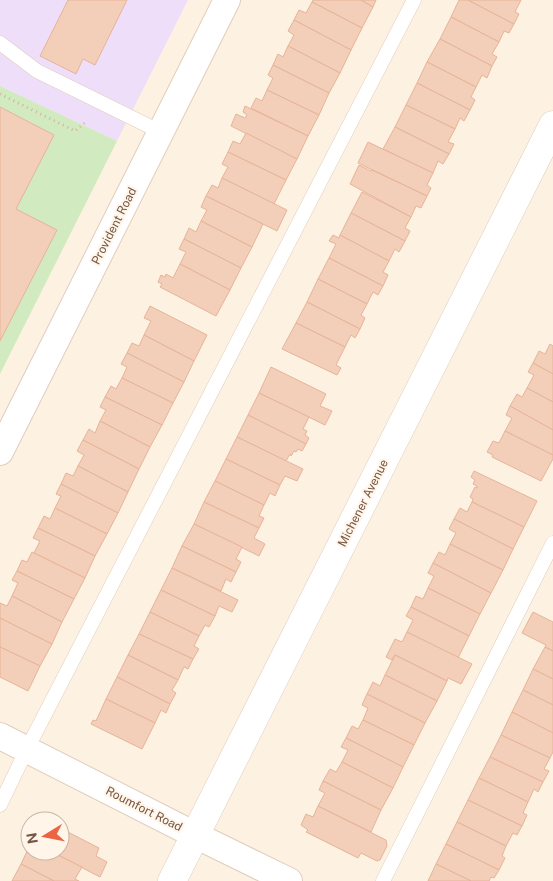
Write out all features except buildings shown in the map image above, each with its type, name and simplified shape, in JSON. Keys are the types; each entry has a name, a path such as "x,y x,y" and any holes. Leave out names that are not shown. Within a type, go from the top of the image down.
{"street":[{"name":"Provident Road","path":"0,452 227,0"},
{"name":"Michener Avenue","path":"172,881 553,125"},
{"name":"Roumfort Road","path":"0,736 289,881"}],"lane":[{"path":"0,805 27,749 414,0"},
{"path":"0,43 37,71 161,132"},
{"path":"383,881 553,543"}],"path":[{"path":"0,94 75,131 105,104"}],"shaded area":[{"path":"0,0 188,0 117,141 0,86"}],"green space":[{"path":"0,86 117,141 0,374"}]}
